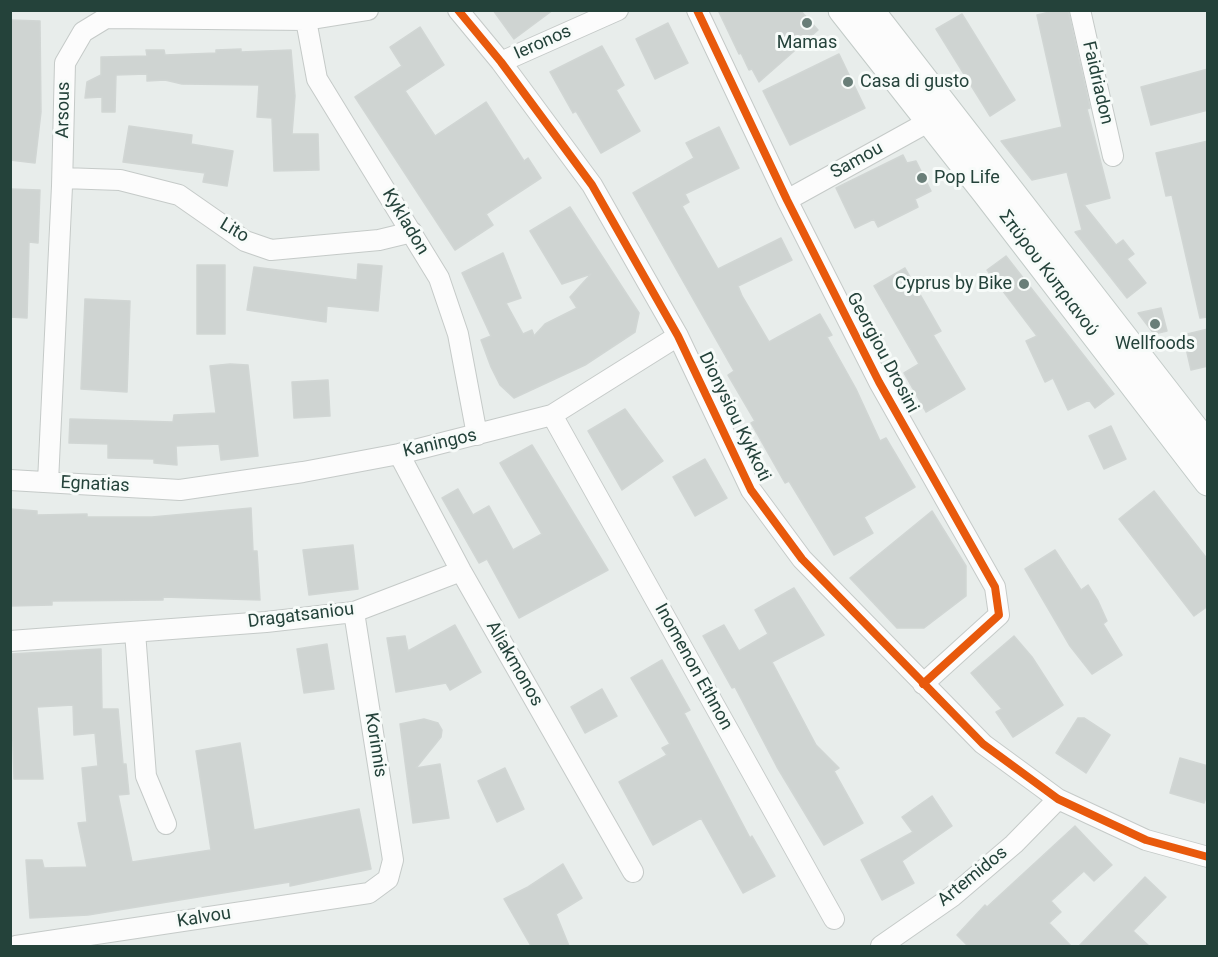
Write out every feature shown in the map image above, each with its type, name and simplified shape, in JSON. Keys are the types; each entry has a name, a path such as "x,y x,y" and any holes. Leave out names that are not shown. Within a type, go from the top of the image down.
{"main road":[{"name":"Σπύρου Κυπριανού","path":"842,10 1208,482"},
{"name":"Σπύρου Κυπριανού","path":"870,10 1208,446"}],"street":[{"name":"Arsous","path":"48,482 63,178 65,63 83,32 106,18 306,20 368,10"},
{"name":"Dionysiou Kykkoti","path":"458,10 501,62 592,185 678,336 751,490 802,559 983,744 1058,799 1146,840 1208,857"},
{"name":"Ieronos","path":"501,62 618,10"},
{"name":"Georgiou Drosini","path":"697,10 787,200 879,382 995,587 999,615 924,684"},
{"name":"Faidriadon","path":"1080,10 1113,156"},
{"name":"Kykladon","path":"306,20 317,80 439,278 458,334 477,435"},
{"name":"Samou","path":"787,200 928,122"},
{"name":"Lito","path":"63,178 120,180 179,195 245,241 272,250 379,240 412,232"},
{"name":"Kaningos","path":"180,490 303,472 399,454 552,415 678,336"},
{"name":"Inomenon Ethnon","path":"552,415 834,919"},
{"name":"Aliakmonos","path":"399,454 461,571 633,872"},
{"name":"Egnatias","path":"10,480 180,490"},
{"name":"Dragatsaniou","path":"10,641 266,622 354,612 461,571"},
{"name":"Korinnis","path":"354,612 393,860 388,879"},
{"path":"135,632 146,776 166,824"},
{"name":"Artemidos","path":"881,946 953,896 1014,844 1058,799"},
{"name":"Kalvou","path":"16,946 369,893 388,879"}],"building":[{"path":"493,10 553,10 514,39"},
{"path":"718,10 800,10 818,30 759,82 752,69 749,70 741,53 739,54"},
{"path":"1068,10 1090,108 1087,109 1110,198 1084,205 1116,245 1123,240 1134,254 1127,259 1146,283 1127,298 1075,232 1082,230 1067,172 1032,180 1001,141 1062,127 1037,15"},
{"path":"962,14 1015,100 990,116 936,29"},
{"path":"10,20 40,21 41,112 35,163 10,160"},
{"path":"668,23 688,63 655,79 636,39"},
{"path":"420,27 444,65 405,91 435,136 486,102 524,161 528,158 541,178 486,214 493,225 455,250 355,97 402,66 390,47"},
{"path":"602,46 624,85 616,90 640,131 601,153 576,111 573,113 550,72"},
{"path":"241,49 241,52 291,50 295,96 292,134 318,134 319,170 274,171 272,118 257,117 259,85 182,84 165,80 147,81 147,74 116,75 115,112 102,112 102,97 85,98 87,82 101,75 101,57 147,56 146,50 164,50 165,55 216,53 216,50"},
{"path":"839,54 865,108 790,145 763,91"},
{"path":"1208,69 1208,110 1151,125 1141,87"},
{"path":"129,126 192,135 191,144 233,151 227,186 203,182 205,173 123,162"},
{"path":"719,127 739,168 685,194 689,202 682,206 718,269 781,238 792,260 738,286 742,296 769,342 820,314 832,335 827,337 856,389 880,441 886,438 915,487 864,517 873,533 834,555 789,481 785,483 751,423 755,421 728,375 734,371 633,193 694,158 686,143"},
{"path":"1208,141 1208,317 1200,318 1172,195 1166,196 1156,153"},
{"path":"903,155 907,163 916,161 931,191 915,199 918,207 878,227 874,219 855,228 836,188"},
{"path":"10,189 40,190 38,243 29,242 27,318 10,317"},
{"path":"570,207 639,313 635,332 585,365 514,398 500,385 491,367 481,340 491,336 462,273 503,253 521,298 506,303 523,334 532,330 534,336 545,324 577,308 570,297 591,274 562,284 530,231"},
{"path":"1006,256 1114,394 1095,408 1089,400 1068,410 1053,378 1045,382 1026,341 1037,336 987,270"},
{"path":"358,264 382,266 378,311 327,306 326,322 247,310 254,267 357,280"},
{"path":"197,265 225,265 225,334 197,334"},
{"path":"905,268 941,331 933,335 965,389 926,412 904,373 919,364 874,286"},
{"path":"85,299 130,301 127,392 81,389"},
{"path":"1161,308 1167,331 1154,334 1138,313"},
{"path":"1208,329 1208,366 1191,370 1183,335"},
{"path":"248,365 258,456 221,460 219,444 176,446 177,465 154,463 154,459 108,458 108,444 69,443 70,419 173,422 174,415 216,413 210,366"},
{"path":"328,380 330,416 294,418 292,382"},
{"path":"625,409 663,461 622,490 588,431"},
{"path":"1111,426 1126,459 1104,469 1089,436"},
{"path":"532,445 608,570 519,618 487,559 479,563 442,498 458,489 473,515 489,506 513,550 542,534 500,463"},
{"path":"705,459 727,498 695,516 673,477"},
{"path":"1154,491 1208,560 1208,606 1194,616 1119,519"},
{"path":"251,508 253,551 257,551 260,600 163,597 163,600 52,601 52,605 10,606 10,509 37,511 37,515 87,514 87,517 152,517"},
{"path":"932,511 966,566 966,596 924,628 897,628 850,578"},
{"path":"353,545 358,589 309,595 303,550"},
{"path":"1055,550 1081,590 1088,585 1107,621 1103,624 1122,655 1092,674 1070,646 1025,569"},
{"path":"794,588 824,635 772,662 816,745 839,768 834,771 863,823 824,845 777,767 735,687 732,688 703,636 724,625 739,651 768,634 755,610"},
{"path":"455,625 481,672 450,690 446,683 396,692 387,638 405,636 408,651"},
{"path":"1014,636 1032,657 1063,705 1013,737 996,712 1002,709 971,673"},
{"path":"327,644 334,689 304,693 297,649"},
{"path":"101,649 102,709 118,709 123,764 126,764 129,794 118,795 132,862 211,850 196,751 240,743 254,830 359,809 371,869 290,886 290,882 88,915 30,918 26,860 42,860 44,868 87,867 78,823 87,822 82,768 98,766 95,733 74,735 73,705 37,707 43,779 14,779 10,654"},
{"path":"662,660 690,710 684,713 750,838 752,836 775,876 743,893 701,818 653,845 619,782 667,755 662,748 670,744 631,678"},
{"path":"602,689 617,716 585,733 571,707"},
{"path":"1078,718 1084,718 1110,735 1086,773 1056,753"},
{"path":"424,719 438,723 442,730 441,737 416,768 440,764 449,818 413,823 400,724"},
{"path":"1180,758 1208,766 1208,792 1204,803 1170,793"},
{"path":"505,768 524,809 497,822 478,781"},
{"path":"932,796 952,826 902,861 914,883 882,900 861,860 913,832 902,817"},
{"path":"1075,826 1112,865 1094,881 1084,871 1051,901 1061,912 1049,923 1071,946 968,946 957,935 985,905 987,907"},
{"path":"563,864 582,898 556,914 569,946 531,946 504,899 528,887"},
{"path":"1145,877 1166,897 1133,931 1149,946 1079,946"}],"cycle path":[{"path":"458,10 501,62 592,185 678,336 751,490 802,559 983,744 1058,799 1146,840 1208,857"},
{"path":"697,10 787,200 879,382 995,587 999,615 923,684"}],"place":[{"name":"Mamas","path":"807,23"},
{"name":"Casa di gusto","path":"848,82"},
{"name":"Pop Life","path":"922,178"},
{"name":"Cyprus by Bike","path":"1024,284"},
{"name":"Wellfoods","path":"1155,324"}]}
